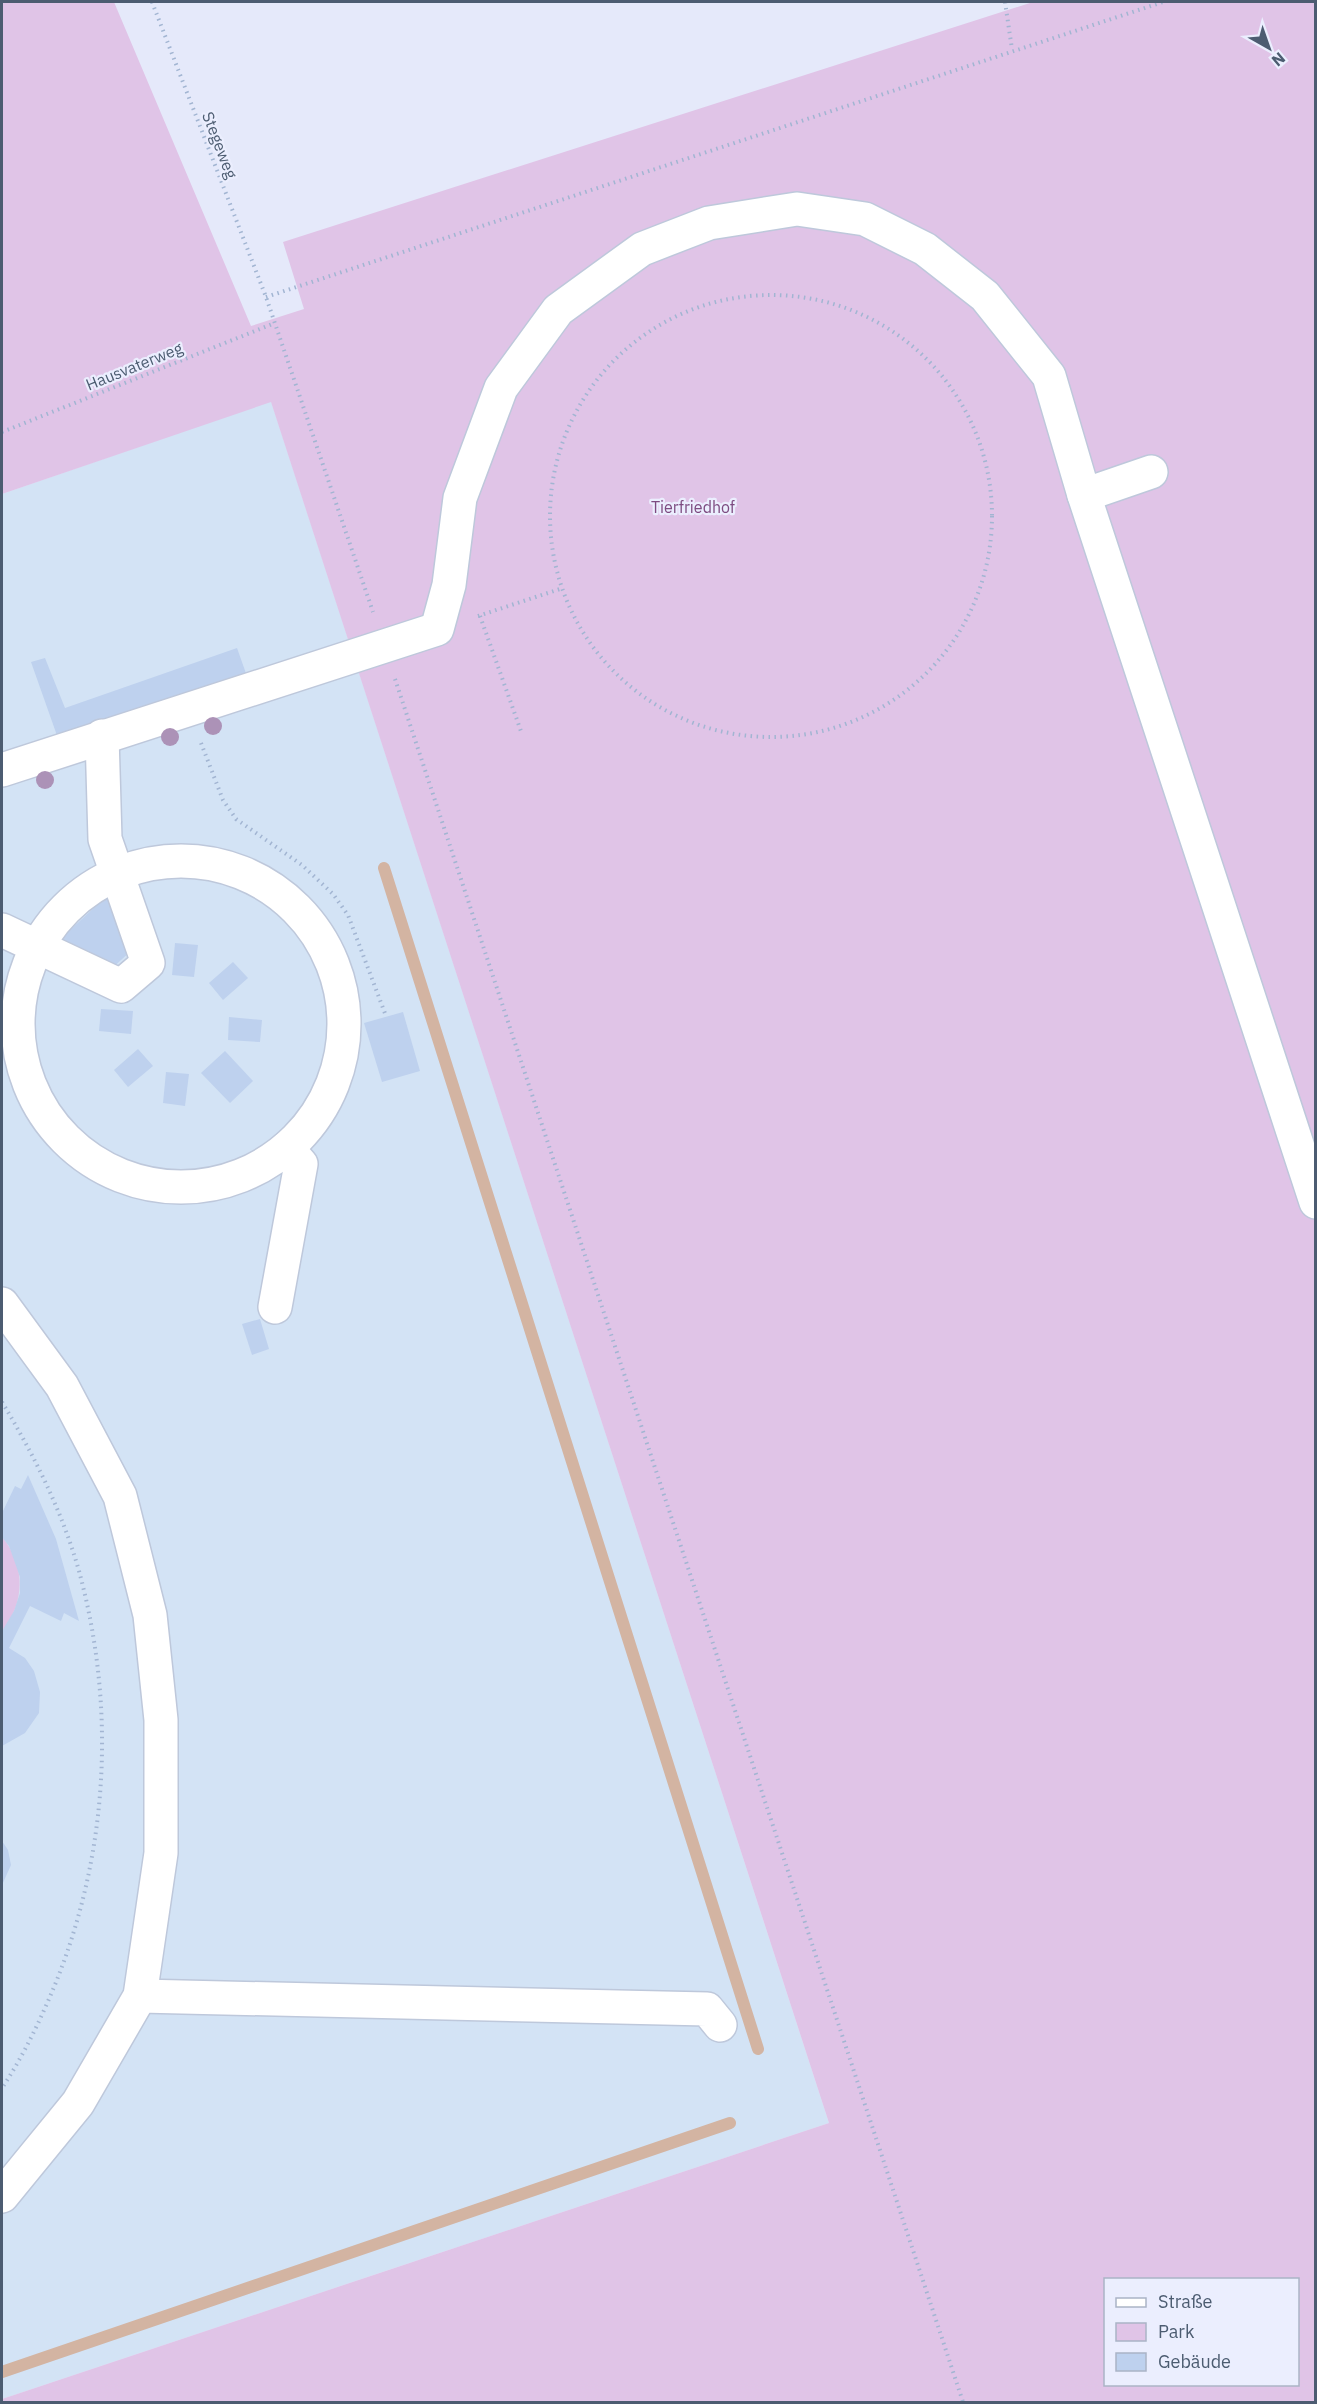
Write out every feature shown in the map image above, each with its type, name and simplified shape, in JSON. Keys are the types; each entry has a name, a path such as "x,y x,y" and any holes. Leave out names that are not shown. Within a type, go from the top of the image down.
{"lane":[{"path":"2,770 187,708 437,629 449,585 460,498 501,388 558,310 642,249 709,223 797,209 865,219 925,249 985,296 1049,376 1084,495 1316,1202"},
{"path":"1084,495 1151,472"},
{"path":"2,930 121,986 148,963 105,839 102,736"},
{"path":"184,855 248,870 301,907 335,962 346,1027 332,1090 294,1143 239,1178 175,1189 112,1175 59,1137 24,1082 13,1017 38,947 72,909 117,874 184,855"},
{"path":"275,1307 301,1164 287,1148"},
{"path":"2,1304 62,1386 120,1496 150,1615 161,1720 161,1854 140,1996 78,2103 2,2196"},
{"path":"140,1996 708,2009 720,2025"}],"path":[{"name":"Stegeweg","path":"152,2 266,297 385,647 963,2403"},
{"path":"1005,2 1012,49"},
{"path":"266,297 1012,49 1163,2"},
{"path":"773,294 833,303 914,345 956,392 990,477 991,549 966,624 926,676 871,716 813,735 754,738 670,715 594,651 560,589 549,525 559,449 578,406 601,373 634,341 673,317 731,298 773,294"},
{"name":"Hausvaterweg","path":"2,432 275,323"},
{"path":"437,629 560,589"},
{"path":"480,615 522,734"},
{"path":"187,708 223,800 236,819 302,865 333,894 348,915 386,1016"},
{"path":"2,1402 28,1447 57,1507 78,1569 94,1633 101,1698 103,1764 97,1830 87,1884 66,1958 40,2019 2,2088"}],"shaded area":[{"path":"271,401 829,2123 2,2399 2,494"}],"green space":[{"name":"Tierfriedhof","path":"2,2 114,2 251,326 304,309 283,242 1033,2 1315,2 1315,2402 2,2402 2,2399 829,2123 271,402 2,494"},
{"path":"2,1537 15,1560 20,1584 15,1608 2,1631"}],"building":[{"path":"237,648 248,679 60,744 31,662 45,658 65,708"},
{"path":"112,891 132,950 109,971 53,946"},
{"path":"175,943 198,945 194,977 172,975"},
{"path":"233,962 248,978 223,1000 209,983"},
{"path":"101,1009 133,1011 131,1034 99,1031"},
{"path":"403,1012 420,1071 382,1082 364,1023"},
{"path":"229,1017 262,1020 260,1042 228,1040"},
{"path":"138,1049 153,1066 128,1087 114,1070"},
{"path":"225,1051 253,1081 230,1103 201,1073"},
{"path":"166,1072 189,1074 185,1106 163,1103"},
{"path":"260,1319 269,1349 252,1355 242,1324"},
{"path":"28,1475 56,1539 79,1621 64,1613 61,1621 30,1606 9,1648 25,1658 34,1671 40,1692 39,1713 25,1733 2,1746 2,1631 14,1611 20,1593 20,1577 9,1546 2,1537 2,1513 15,1486 21,1489"},
{"path":"2,1841 8,1850 11,1865 2,1885"}],"waterway":[{"path":"384,868 758,2049"},
{"path":"2,2372 730,2123"}]}
